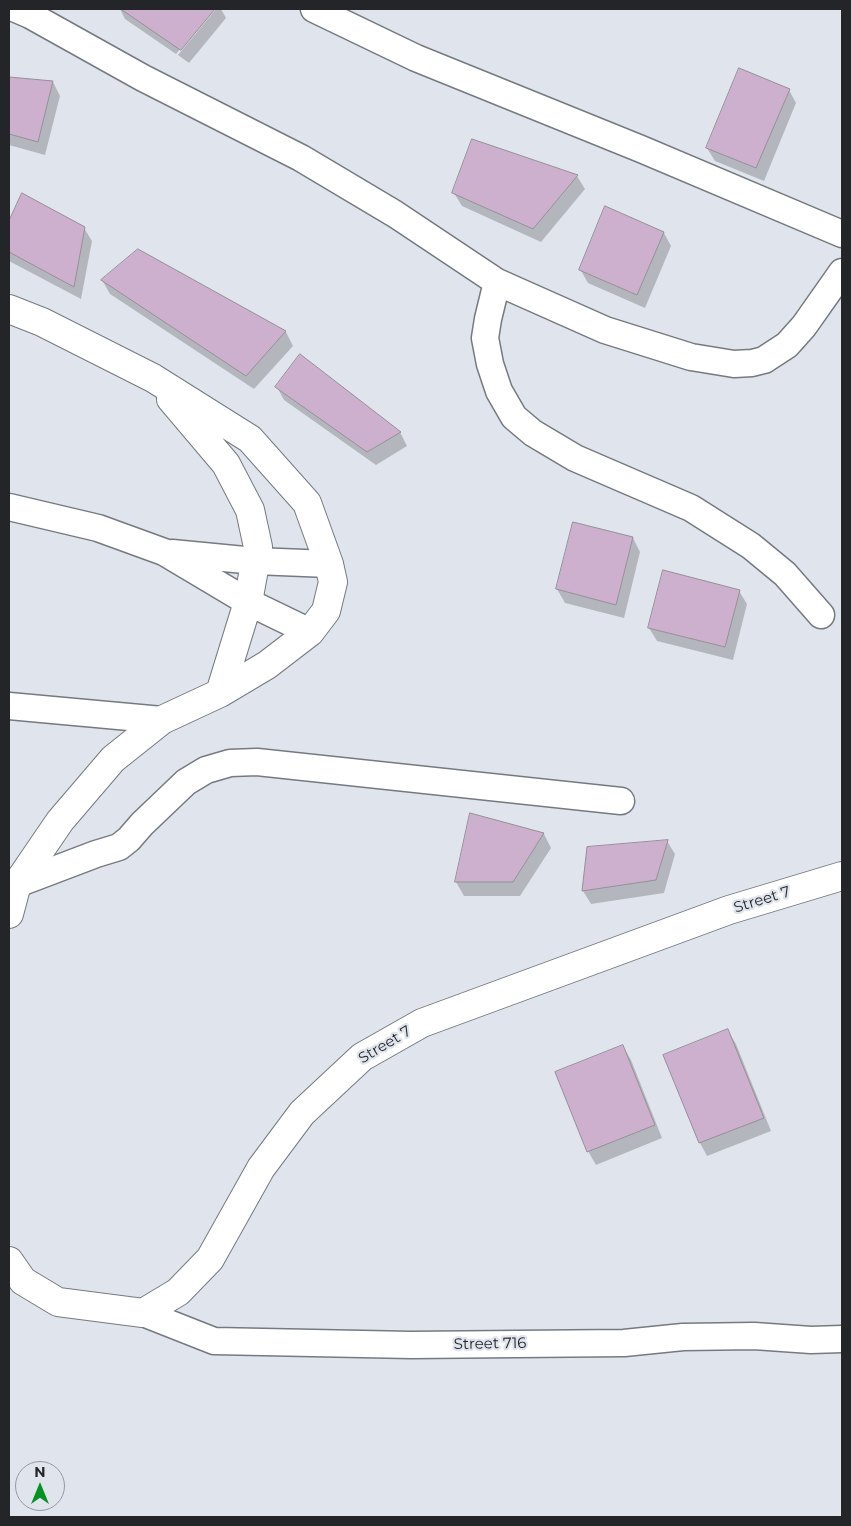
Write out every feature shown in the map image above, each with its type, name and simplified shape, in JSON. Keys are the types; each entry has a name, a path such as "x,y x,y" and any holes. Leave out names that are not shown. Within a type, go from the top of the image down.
{"main road":[{"path":"9,309 42,322 153,378 250,440 307,503 329,564 333,582 326,611 310,632 267,665 220,693 162,720 113,759 60,821 16,884 9,914"},
{"path":"153,378 226,464 250,510 258,547 248,602 220,693"},
{"name":"Street 7","path":"143,1313 178,1292 210,1259 261,1168 302,1113 362,1057 422,1023 729,910 842,876"},
{"path":"9,1261 23,1280 58,1302 143,1313"}],"street":[{"path":"314,9 416,58 641,149 842,234"},
{"path":"27,11 143,78 301,158 395,214 497,282 605,330 691,357 734,364 752,363 764,360 787,345 804,326 842,272"},
{"path":"497,282 488,319 486,338 490,364 499,391 514,417 533,433 575,458 691,508 744,541 785,574 821,615"},
{"path":"9,507 98,528 164,552 248,602 310,632"},
{"path":"164,552 255,561 329,564"},
{"path":"9,706 162,720"},
{"path":"16,884 120,847 186,782 206,770 230,763 257,762 621,801"},
{"name":"Street 716","path":"143,1313 214,1341 421,1345 624,1343 683,1338 754,1336 811,1340 842,1339"}],"building":[{"path":"121,9 215,9 181,50"},
{"path":"739,68 790,89 756,168 706,148"},
{"path":"9,77 53,81 38,142 9,134"},
{"path":"472,139 578,175 533,229 452,193"},
{"path":"22,193 85,227 74,287 9,252 9,221"},
{"path":"605,206 664,232 637,295 579,270"},
{"path":"138,249 286,331 246,376 101,280"},
{"path":"300,354 401,432 367,452 275,387"},
{"path":"573,522 633,537 616,605 556,589"},
{"path":"663,570 740,590 725,647 648,628"},
{"path":"470,813 544,833 513,882 455,882"},
{"path":"668,840 656,880 582,891 587,847"},
{"path":"728,1029 764,1118 699,1143 663,1055"},
{"path":"623,1045 655,1125 587,1152 555,1072"}]}
